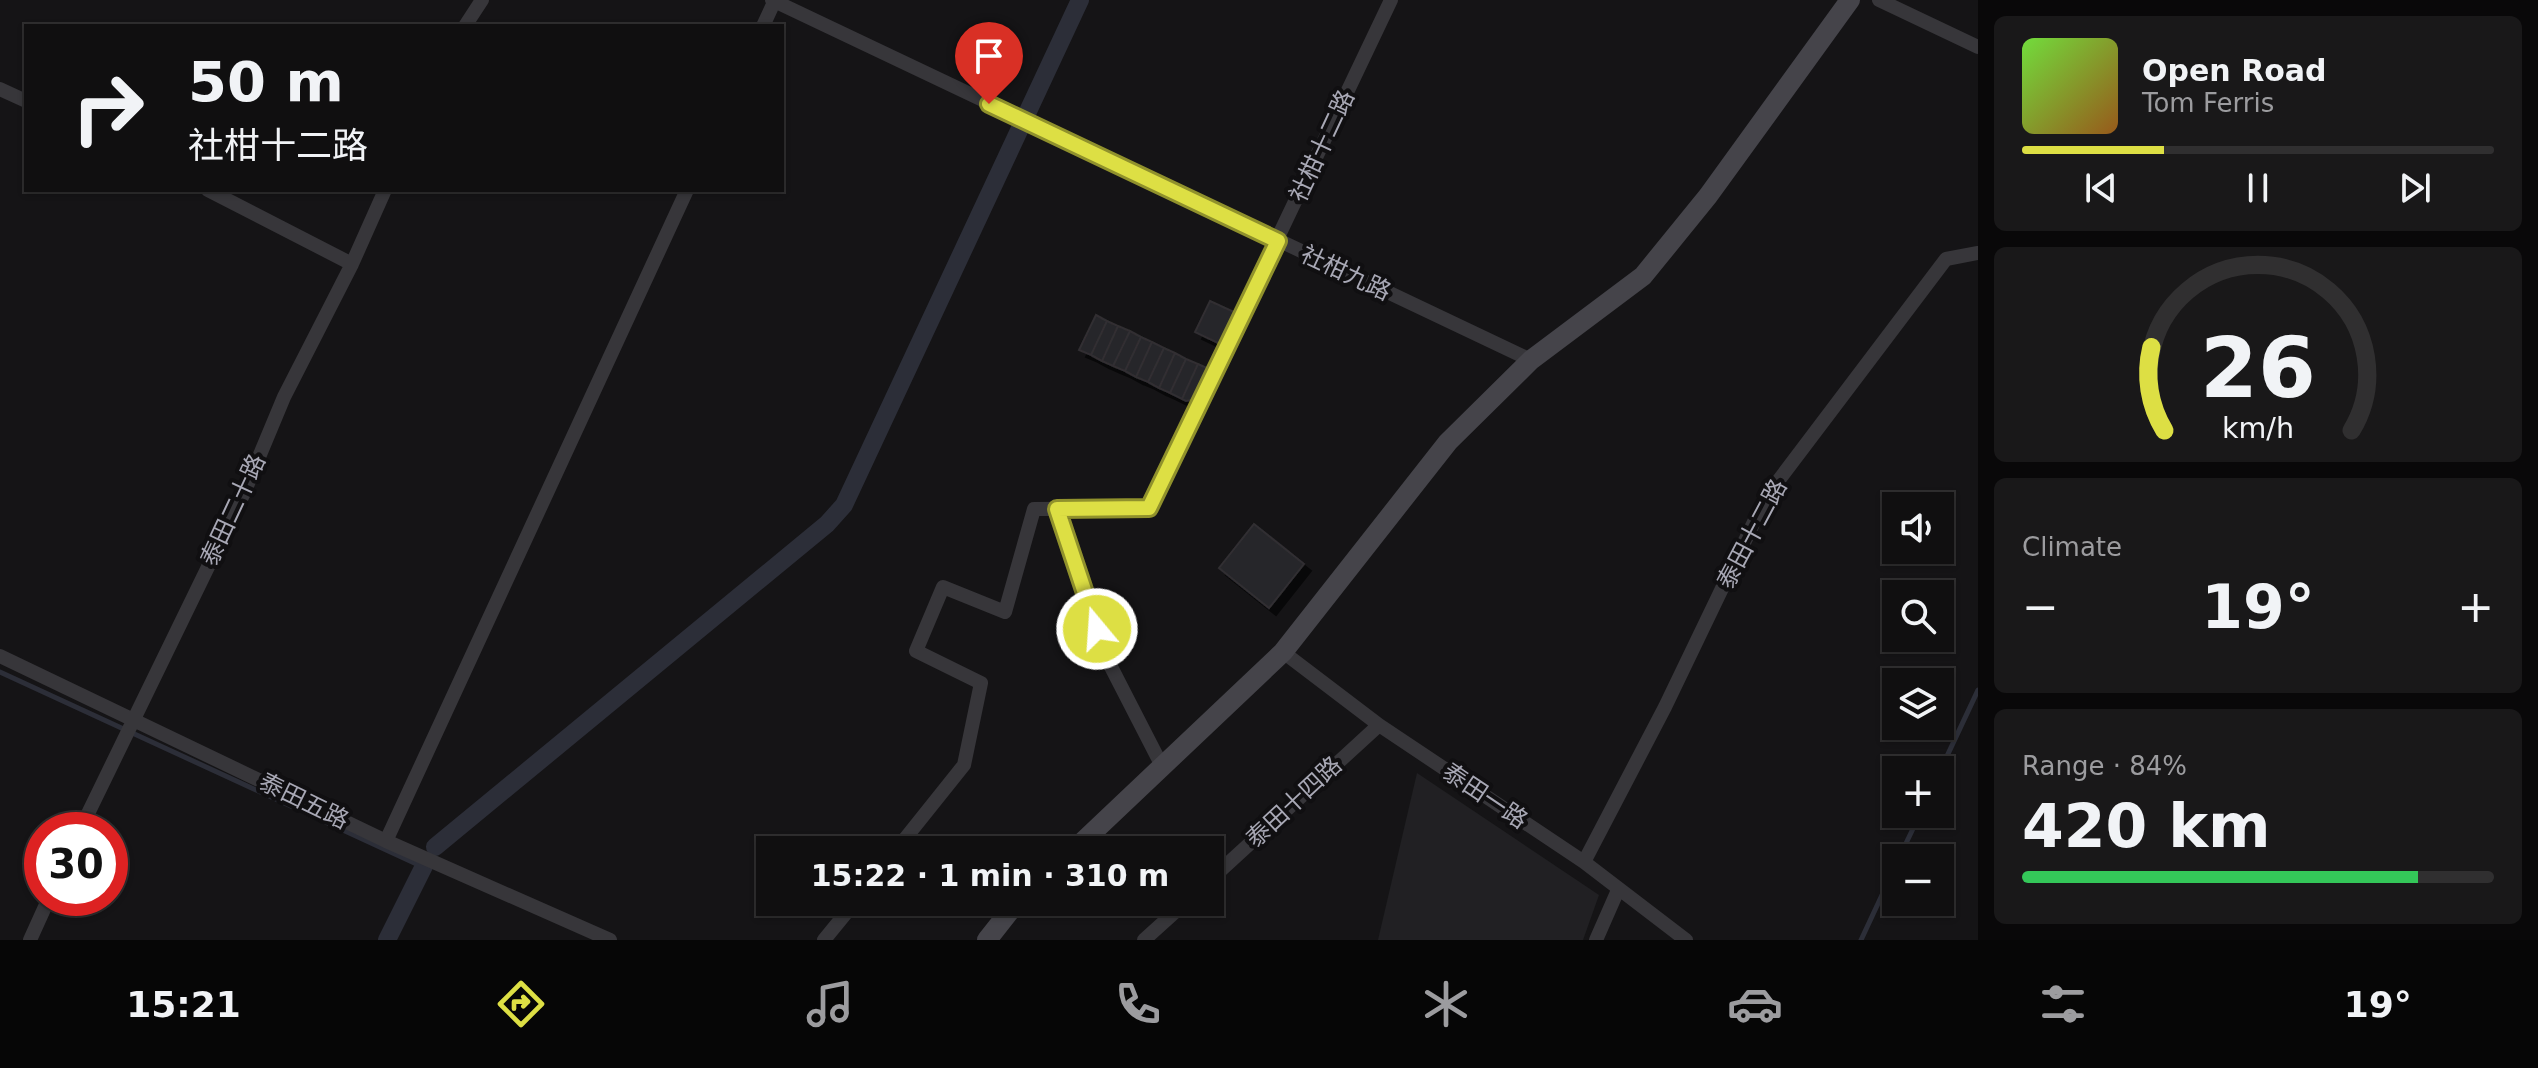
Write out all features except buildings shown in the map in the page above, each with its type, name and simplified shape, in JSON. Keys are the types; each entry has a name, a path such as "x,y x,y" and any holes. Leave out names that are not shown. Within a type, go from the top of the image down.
{"street":[{"path":"466,24 482,0"},
{"name":"社柑十二路","path":"1057,509 1149,508 1391,0"},
{"path":"1089,836 1283,652 1448,442 1531,360 1643,276 1708,196 1850,0"},
{"path":"1879,0 1978,47"},
{"path":"764,24 774,1"},
{"name":"社柑九路","path":"774,1 1531,360"},
{"path":"0,89 24,100"},
{"path":"212,192 352,264"},
{"name":"泰田二十路","path":"88,812 244,493 284,397 352,264 384,192"},
{"path":"386,841 686,192"},
{"name":"泰田十二路","path":"1584,862 1665,707 1766,497 1946,259 1978,253"},
{"path":"907,836 964,765 981,683 916,651 943,587 1005,612 1034,509 1057,509 1107,659 1163,768"},
{"name":"泰田一路","path":"1283,652 1379,725 1584,862 1686,940"},
{"name":"泰田五路","path":"0,656 386,841 610,940"},
{"name":"泰田十四路","path":"1224,867 1379,725"},
{"path":"1596,940 1618,890"},
{"path":"30,940 41,916"},
{"path":"824,940 844,916"},
{"path":"987,940 1006,916"},
{"path":"1144,940 1171,916"}],"shaded area":[{"path":"1417,773 1599,895 1583,940 1378,940"}],"waterway":[{"path":"435,847 827,524 844,505 1080,0"},
{"path":"0,672 423,867"},
{"path":"1947,756 1978,690"},
{"path":"1906,844 1913,828"},
{"path":"387,940 424,866"},
{"path":"1861,940 1882,895"}],"route":[{"path":"989,104 1278,241 1149,508 1057,509 1097,629"}]}
